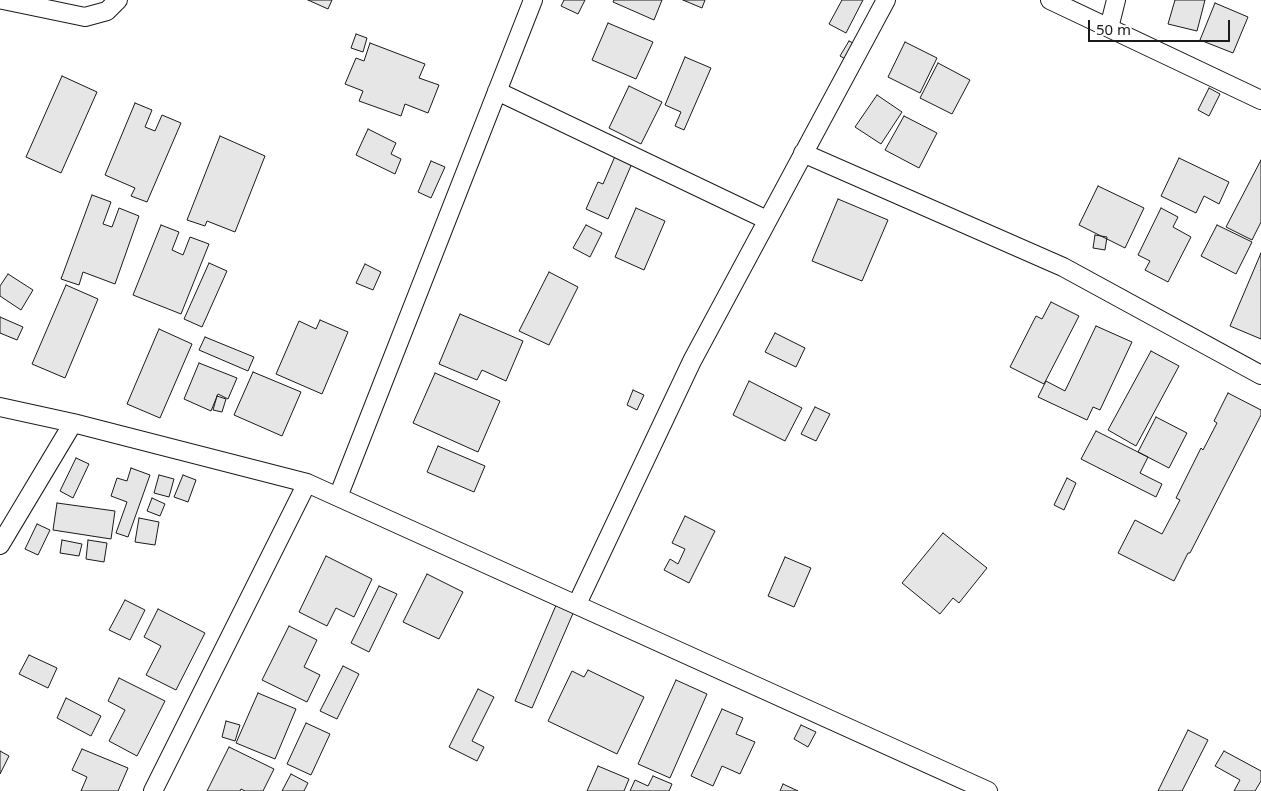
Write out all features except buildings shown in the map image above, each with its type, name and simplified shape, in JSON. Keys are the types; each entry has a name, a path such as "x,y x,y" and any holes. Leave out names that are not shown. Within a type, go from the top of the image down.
{"street":[{"path":"3,0 86,17 107,11 118,0"},
{"path":"338,497 532,0"},
{"path":"577,604 692,361 886,0"},
{"path":"1050,0 1261,100"},
{"path":"1109,28 1116,0"},
{"path":"497,91 768,220"},
{"path":"803,153 1063,267 1261,375"},
{"path":"0,407 72,423 307,482 988,791"},
{"path":"0,545 72,423"},
{"path":"153,791 307,482"}]}
